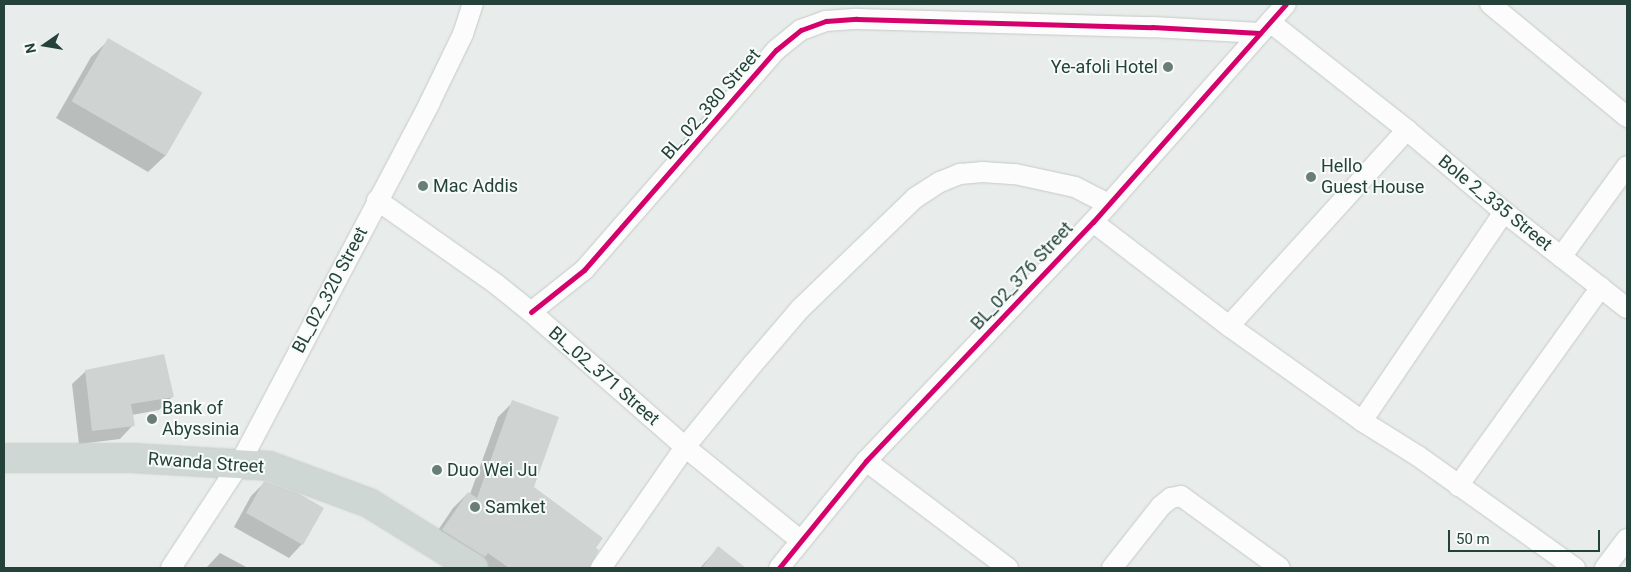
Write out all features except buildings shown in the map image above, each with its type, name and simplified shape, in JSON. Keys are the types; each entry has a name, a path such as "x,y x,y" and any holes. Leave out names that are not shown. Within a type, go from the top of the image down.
{"main road":[{"name":"Rwanda Street","path":"4,458 132,458 268,466 369,503 474,568"}],"street":[{"name":"BL_02_320 Street","path":"171,568 240,463 455,51 473,4"},
{"name":"BL_02_376 Street","path":"779,568 866,461 1093,222 1286,4"},
{"path":"1490,4 1627,117"},
{"name":"BL_02_380 Street","path":"531,312 584,270 776,50 801,30 857,11 1152,27 1265,28"},
{"name":"Bole 2_335 Street","path":"1265,28 1407,130 1504,212 1627,308"},
{"path":"1229,326 1407,130"},
{"path":"1561,257 1627,166"},
{"path":"601,568 685,447 800,309 915,198 940,182 960,174 983,172 1015,174 1074,187 1108,204"},
{"name":"BL_02_371 Street","path":"377,200 496,284 531,312 685,447 801,541"},
{"path":"1362,420 1504,212"},
{"path":"1093,222 1229,326 1362,420 1418,456 1574,568"},
{"path":"1458,486 1601,287"},
{"path":"866,461 1008,568"},
{"path":"1112,568 1161,506 1172,498 1181,496 1280,568"},
{"path":"1605,568 1627,539"}],"cycle path":[{"path":"779,568 866,461 1093,222 1286,4"},
{"path":"531,312 584,270 776,50 801,30 826,21 857,19 1152,27 1260,33"}],"place":[{"name":"Ye-afoli Hotel","path":"1168,67"},
{"name":"Hello Guest House","path":"1311,177"},
{"name":"Mac Addis","path":"423,186"},
{"name":"Bank of Abyssinia","path":"152,419"},
{"name":"Duo Wei Ju","path":"437,470"},
{"name":"Samket","path":"475,507"}]}
